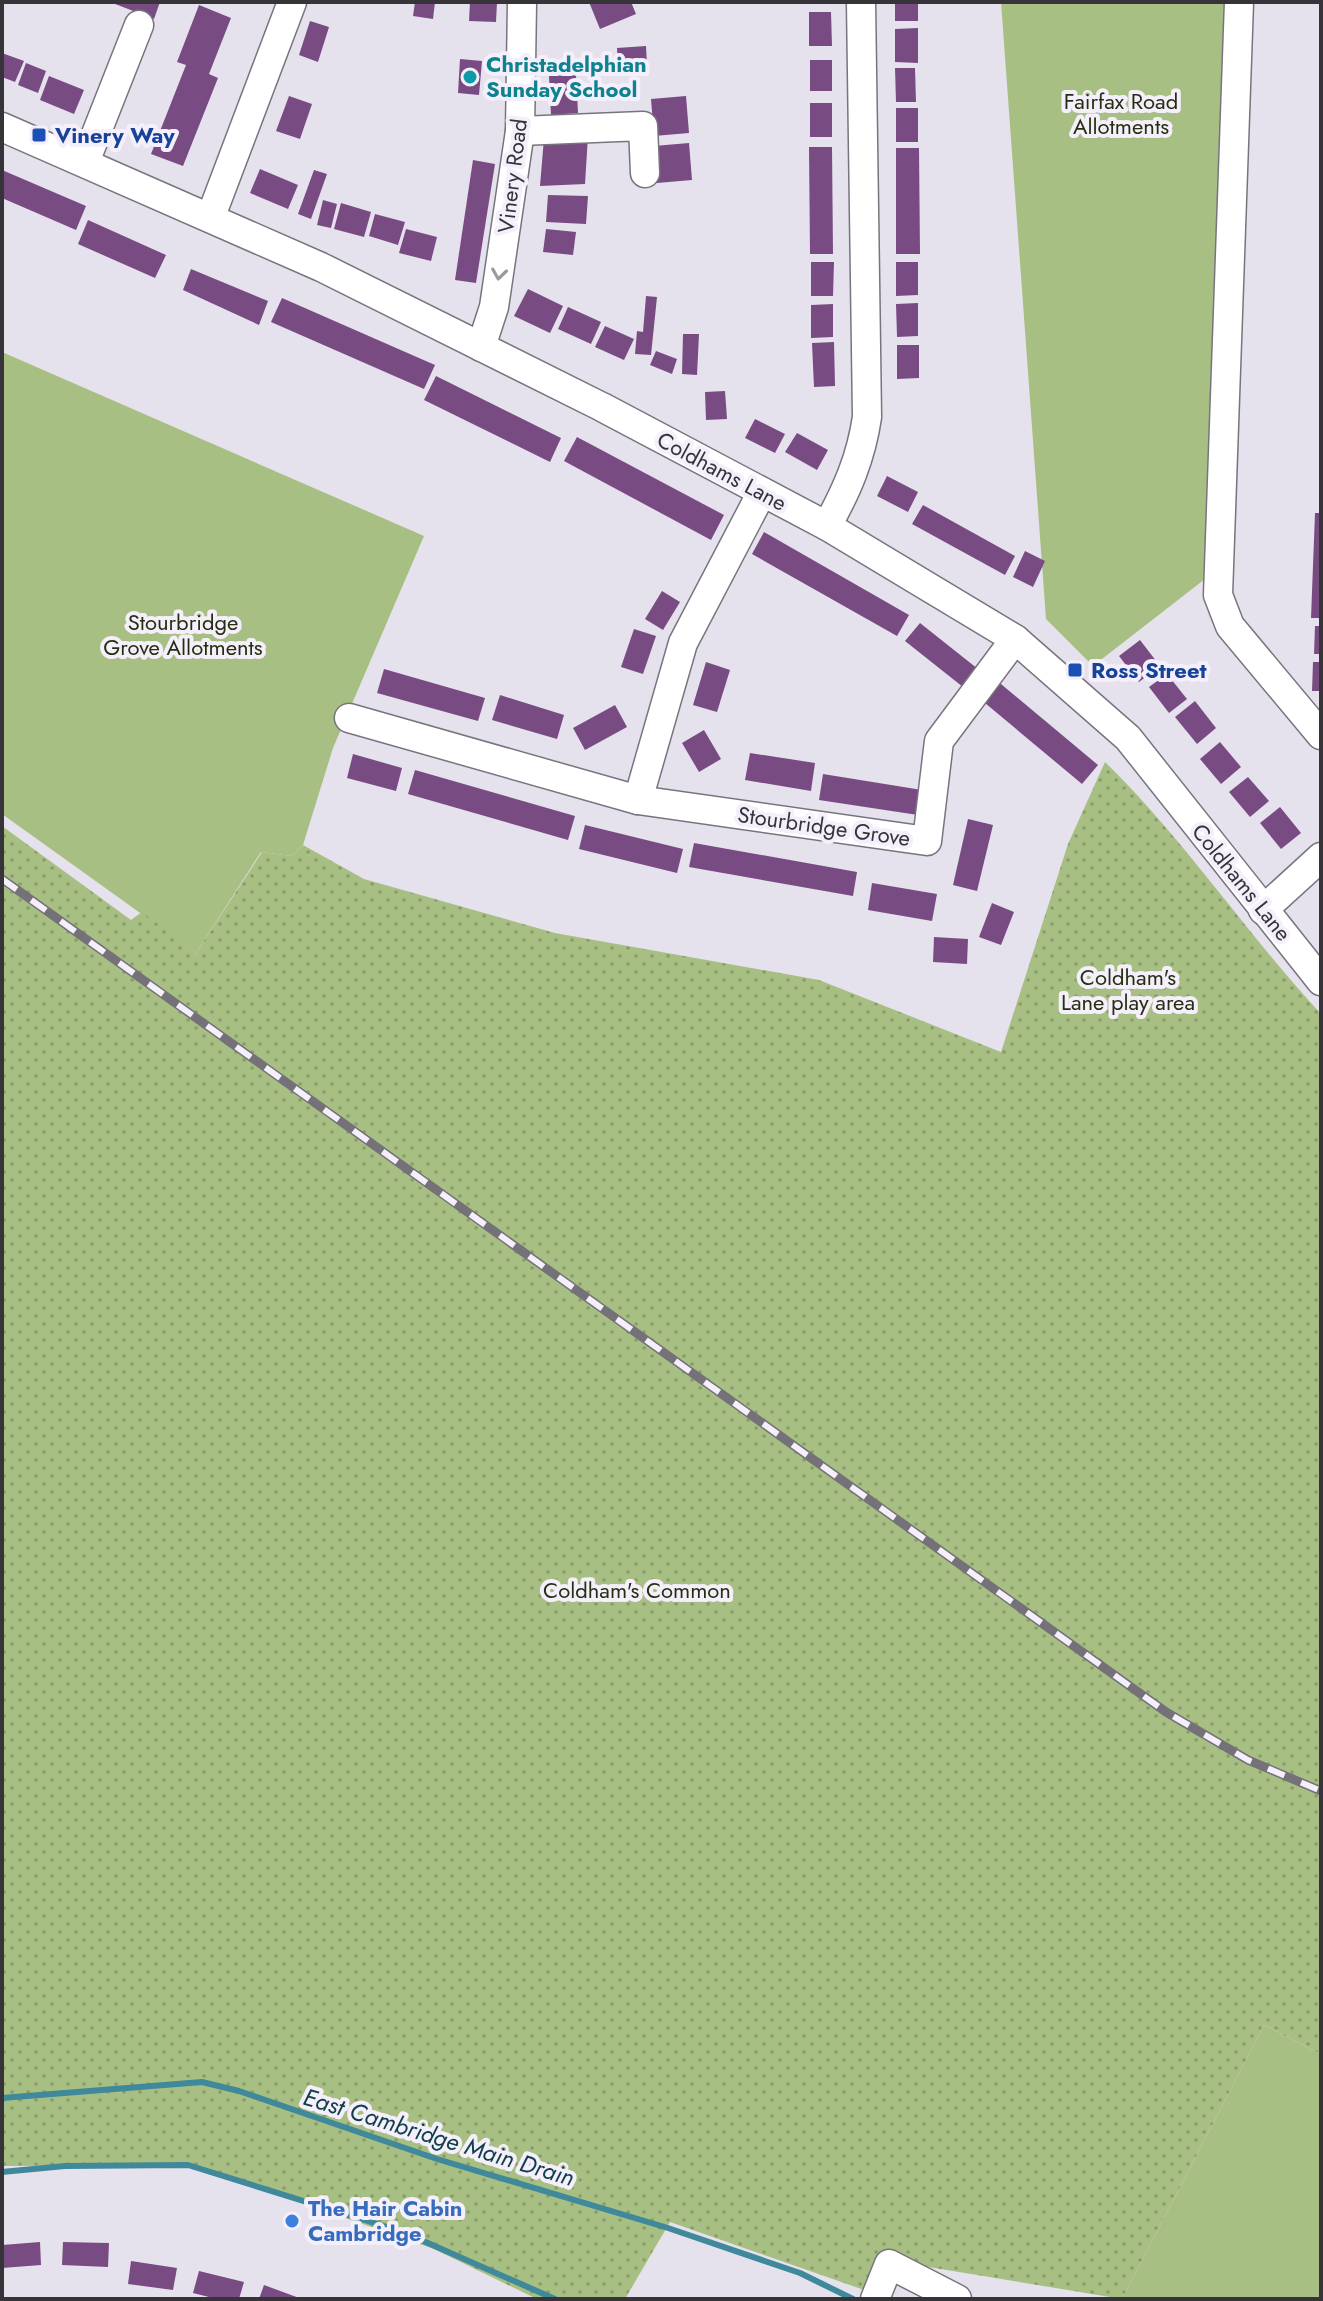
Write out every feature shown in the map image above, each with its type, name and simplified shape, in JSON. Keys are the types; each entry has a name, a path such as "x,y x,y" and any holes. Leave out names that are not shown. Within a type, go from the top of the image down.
{"street":[{"path":"211,216 292,2"},
{"name":"Vinery Road","path":"481,347 494,307 520,131 522,2"},
{"path":"827,526 852,480 862,450 867,417 861,2"},
{"path":"1239,2 1218,595 1230,626 1321,735"},
{"path":"85,162 139,25"},
{"path":"520,131 643,126 645,173"},
{"name":"Coldhams Lane","path":"2,127 211,216 481,347 827,526 1015,639 1128,738 1321,981"},
{"path":"638,800 683,643 762,492"},
{"name":"Stourbridge Grove","path":"349,718 638,800 927,841 939,741 1015,639"},
{"path":"1263,910 1321,857"},
{"path":"876,2297 889,2264 957,2299"}],"green space":[{"name":"Fairfax Road Allotments","path":"1001,2 1235,2 1214,572 1093,666 1046,619"},
{"name":"Stourbridge Grove Allotments","path":"2,352 424,536 333,748 303,845 292,856 261,852 196,953 2,814"},
{"name":"Coldham's Common","path":"1105,762 1162,822 1321,1014 1321,2054 1264,2025 1122,2299 880,2259 867,2291 670,2222 625,2299 537,2299 434,2249 195,2165 2,2166 2,826 131,920 142,912 196,953 262,852 292,856 303,845 364,879 555,933 819,980 1001,1052 1068,844"},
{"path":"1264,2025 1321,2054 1321,2299 1122,2299"}],"building":[{"path":"110,2 160,2 154,19"},
{"path":"415,2 435,2 433,19 413,16"},
{"path":"470,2 497,2 496,22 469,21"},
{"path":"589,2 631,2 636,14 600,29"},
{"path":"895,2 918,2 918,21 895,21"},
{"path":"199,5 231,18 209,74 218,78 183,166 151,154 186,65 177,62"},
{"path":"809,12 831,12 832,46 809,46"},
{"path":"310,21 329,27 318,62 299,55"},
{"path":"918,28 918,63 895,62 895,29"},
{"path":"646,46 647,66 618,68 617,48"},
{"path":"2,53 24,61 15,82 2,77"},
{"name":"Christadelphian Sunday School","path":"460,59 482,61 479,95 458,93"},
{"path":"810,60 832,60 832,91 810,91"},
{"path":"26,63 46,71 38,93 18,85"},
{"path":"895,68 915,68 916,102 896,102"},
{"path":"576,74 578,113 551,115 549,76"},
{"path":"49,76 84,90 74,114 40,100"},
{"path":"289,96 312,104 300,139 276,131"},
{"path":"686,96 689,133 654,136 651,99"},
{"path":"810,103 832,103 832,137 810,137"},
{"path":"896,108 918,108 918,142 896,142"},
{"path":"588,136 585,184 540,186 544,138"},
{"path":"689,143 692,180 657,183 654,146"},
{"path":"809,147 832,147 833,254 810,254"},
{"path":"896,148 919,148 920,254 896,254"},
{"path":"473,160 495,164 476,283 455,280"},
{"path":"260,169 298,185 288,209 250,193"},
{"path":"2,170 86,206 76,230 2,198"},
{"path":"314,170 327,174 311,219 298,214"},
{"path":"548,195 588,196 586,224 546,222"},
{"path":"323,200 337,204 331,228 317,225"},
{"path":"341,203 371,212 364,237 334,229"},
{"path":"375,214 405,222 398,245 369,236"},
{"path":"88,220 166,255 155,278 78,244"},
{"path":"406,229 437,237 431,261 399,253"},
{"path":"546,229 576,232 573,255 543,252"},
{"path":"811,262 834,262 833,296 811,296"},
{"path":"896,262 918,262 918,295 896,296"},
{"path":"191,269 268,301 259,325 183,290"},
{"path":"528,289 563,306 550,333 514,316"},
{"path":"646,296 657,297 651,355 635,354 637,331 643,332"},
{"path":"282,298 435,365 424,389 271,322"},
{"path":"918,303 918,336 897,337 896,304"},
{"path":"833,304 833,337 811,338 811,305"},
{"path":"568,307 601,322 591,344 558,329"},
{"path":"605,326 634,339 624,360 595,347"},
{"path":"683,334 699,334 697,375 682,374"},
{"path":"834,342 835,386 814,387 812,343"},
{"path":"897,345 919,345 919,378 897,379"},
{"path":"656,351 677,359 672,374 650,365"},
{"path":"436,376 561,438 550,462 424,400"},
{"path":"725,391 727,419 706,420 705,392"},
{"path":"755,419 785,434 775,453 745,438"},
{"path":"797,433 828,450 817,470 785,452"},
{"path":"577,437 724,515 711,540 564,461"},
{"path":"887,476 918,492 908,512 877,496"},
{"path":"923,505 1015,556 1005,575 912,524"},
{"path":"1315,513 1321,513 1321,618 1311,618"},
{"path":"764,532 909,615 897,636 752,554"},
{"path":"1025,551 1045,561 1033,587 1013,577"},
{"path":"662,591 680,602 663,630 645,619"},
{"path":"920,623 983,673 968,691 905,641"},
{"path":"1315,626 1321,626 1321,654 1314,654"},
{"path":"634,629 656,636 643,674 621,667"},
{"path":"1140,640 1160,666 1139,682 1119,656"},
{"path":"706,662 730,670 717,712 693,705"},
{"path":"1313,662 1321,662 1321,691 1312,691"},
{"path":"384,669 485,698 478,721 377,693"},
{"path":"1167,674 1187,699 1169,713 1149,687"},
{"path":"995,679 1098,765 1082,784 979,698"},
{"path":"500,695 564,715 557,739 492,720"},
{"path":"1195,701 1216,728 1197,744 1175,717"},
{"path":"615,705 627,727 585,750 573,728"},
{"path":"704,730 721,759 699,772 682,743"},
{"path":"1220,742 1241,767 1221,784 1200,759"},
{"path":"750,753 815,763 811,791 745,780"},
{"path":"353,754 402,768 396,791 347,778"},
{"path":"415,770 575,816 568,840 408,794"},
{"path":"823,774 922,790 918,815 819,800"},
{"path":"1248,777 1269,801 1250,817 1229,792"},
{"path":"1280,807 1301,833 1281,849 1260,823"},
{"path":"968,819 993,825 977,891 953,885"},
{"path":"585,825 683,849 677,873 579,849"},
{"path":"694,843 857,872 853,896 689,867"},
{"path":"872,883 937,894 932,921 868,910"},
{"path":"992,903 1014,912 1001,945 979,937"},
{"path":"934,937 968,939 967,964 933,962"},
{"path":"40,2242 41,2265 2,2268 2,2245"},
{"path":"63,2242 109,2243 108,2267 62,2265"},
{"path":"131,2261 177,2268 173,2290 128,2284"},
{"path":"199,2271 244,2282 239,2299 217,2299 193,2293"},
{"path":"264,2285 302,2299 259,2299"}],"waterway":[{"name":"East Cambridge Main Drain","path":"2,2098 202,2082 239,2091 437,2159 668,2228 800,2273 853,2299"},
{"path":"2,2172 65,2166 188,2165 403,2232 555,2299"}],"railway":[{"path":"2,879 1166,1712 1248,1760 1321,1791"}],"place":[{"name":"Christadelphian Sunday School","path":"470,77"},
{"name":"Vinery Way","path":"39,135"},
{"name":"Ross Street","path":"1075,670"},
{"name":"The Hair Cabin Cambridge","path":"292,2221"}],"park label":[{"name":"Coldham's Lane play area","path":"1128,990"}]}
